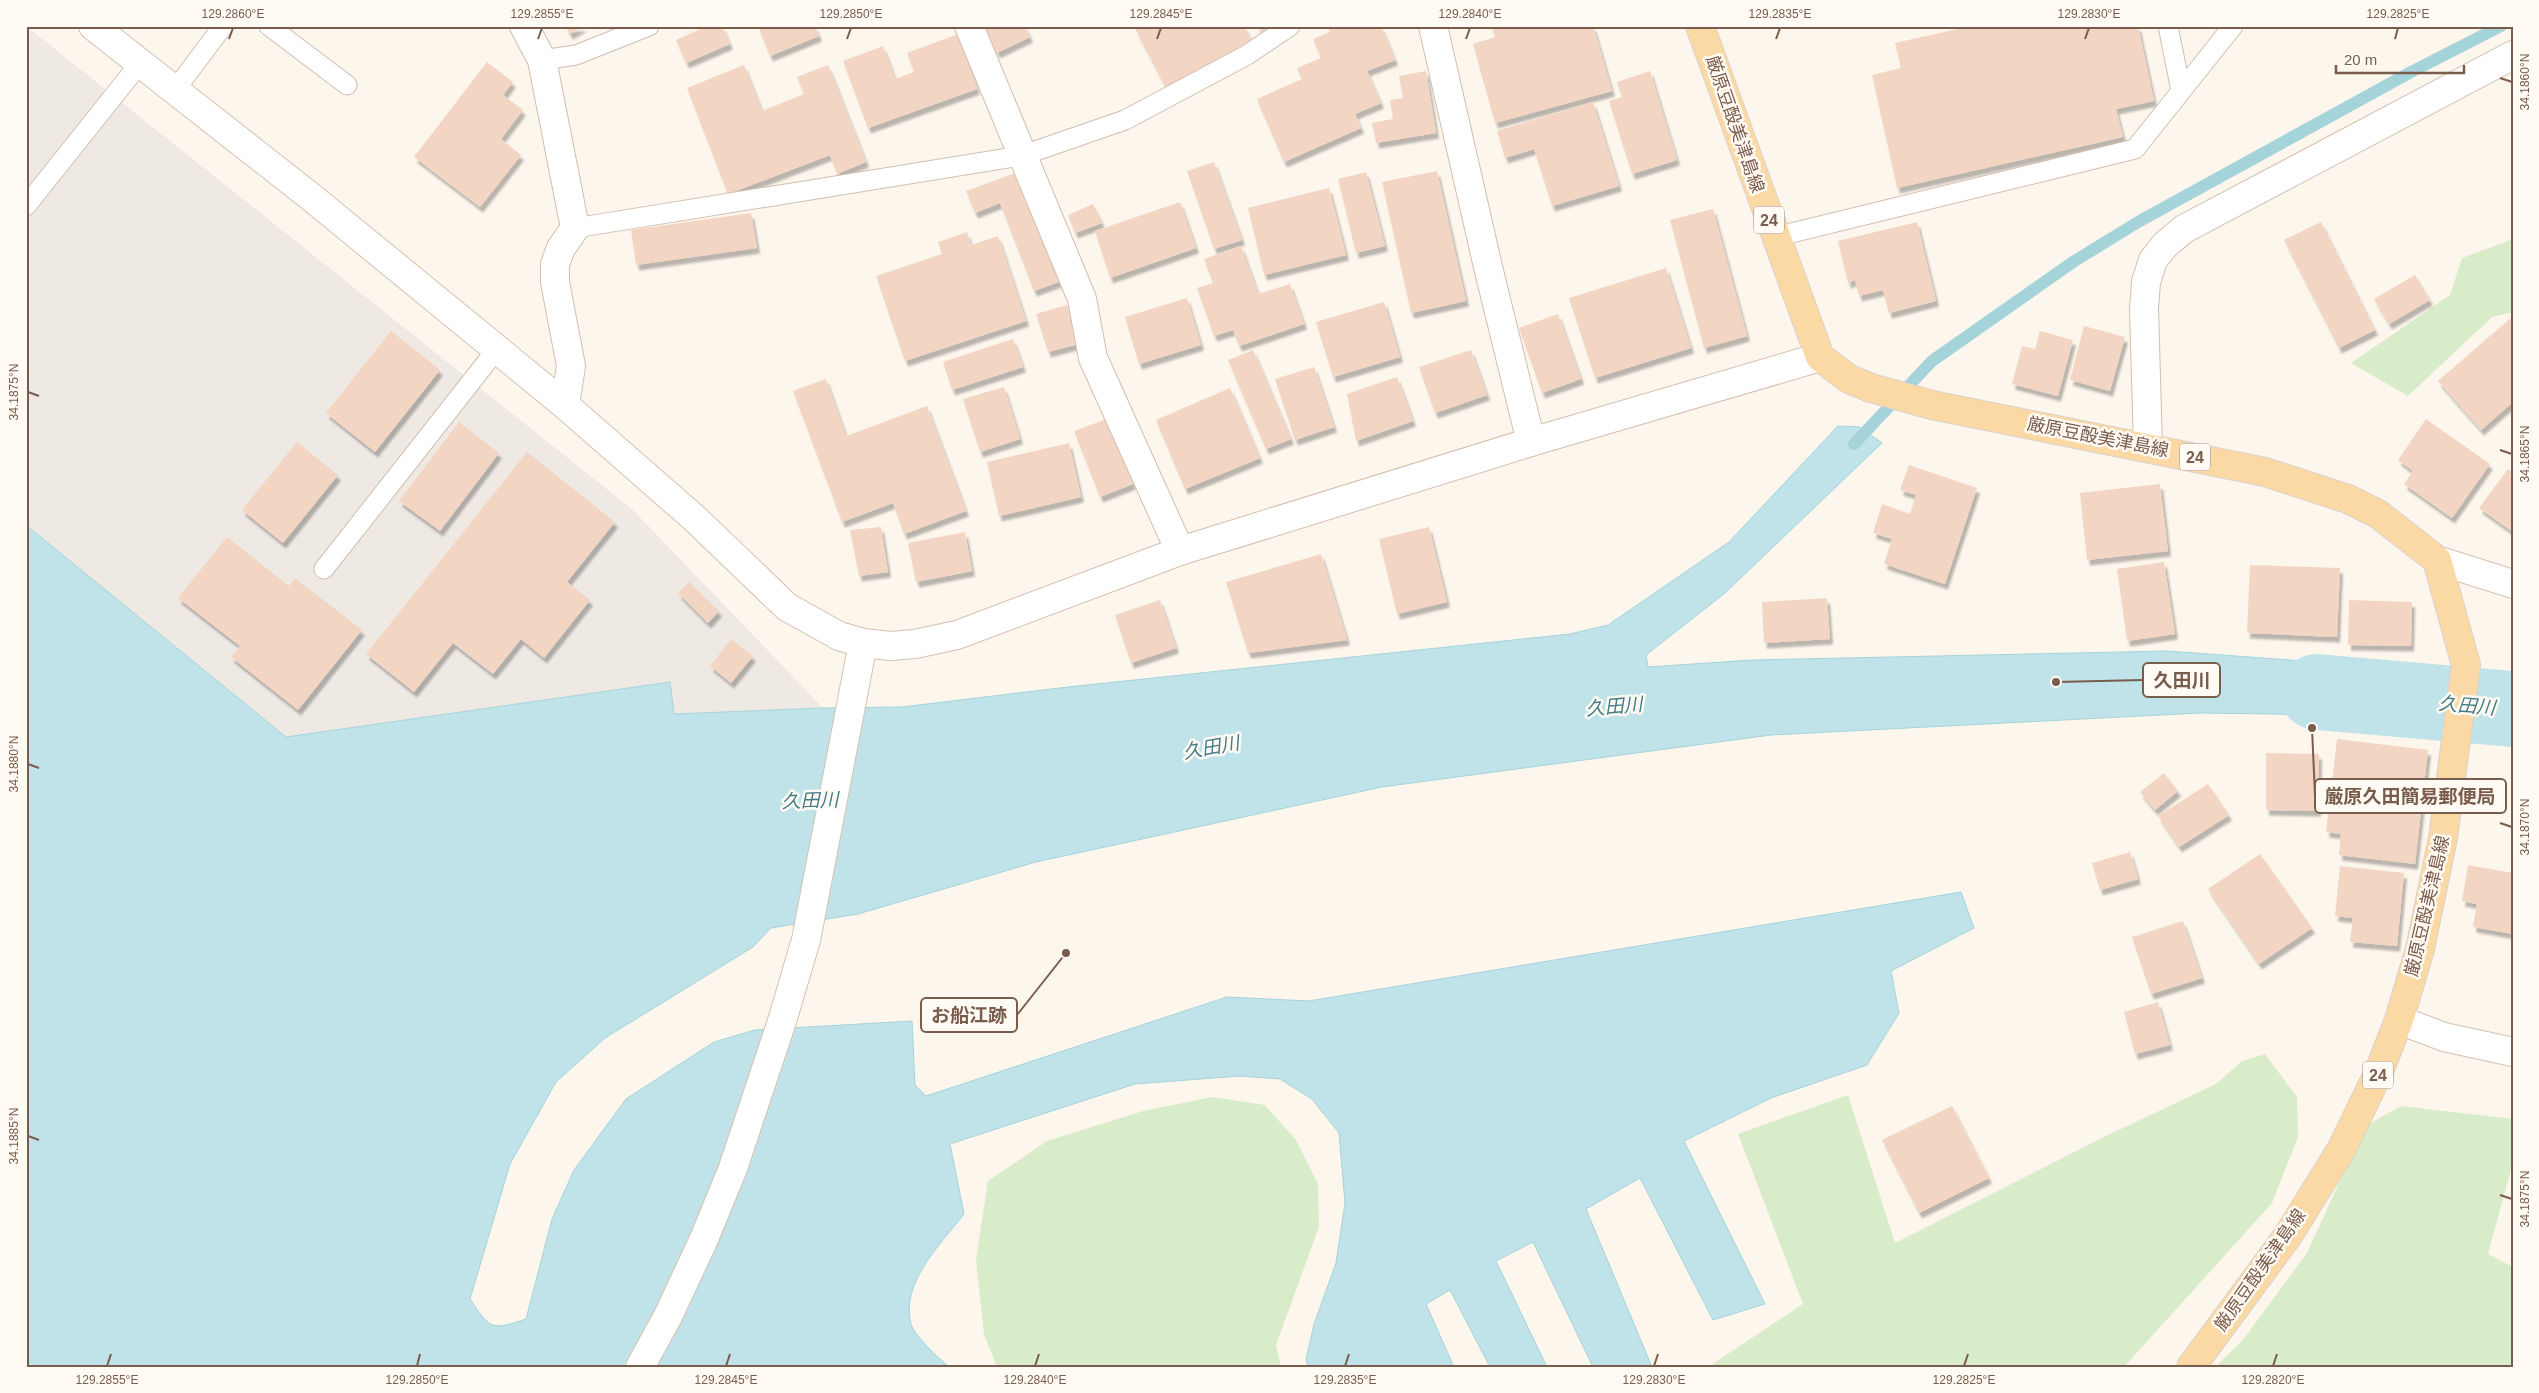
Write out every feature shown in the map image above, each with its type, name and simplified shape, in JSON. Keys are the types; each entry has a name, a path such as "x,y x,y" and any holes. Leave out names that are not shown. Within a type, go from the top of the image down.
{"main road":[{"name":"厳原豆酘美津島線","path":"1700,26 1820,357 1849,379 1871,388 1932,405 2148,446 2265,472 2348,498 2378,514 2437,560 2466,665 2458,737 2443,838 2420,949 2399,1020 2378,1074 2341,1150 2287,1237 2191,1367"}],"street":[{"path":"93,26 311,196 497,348 693,517 787,607 840,636 863,643 890,646 915,644 957,635 1180,551 1531,442 1820,357"},
{"path":"524,26 542,60 575,228 561,248 555,273 555,282 571,366 565,405"},
{"path":"969,26 1021,156 1082,299 1094,358 1180,551"},
{"path":"1433,26 1531,442"},
{"path":"2148,446 2144,309 2146,282 2153,260 2165,245 2184,229 2513,55"},
{"path":"2437,560 2513,584"},
{"path":"640,1367 668,1316 704,1239 733,1168 758,1095 806,940 863,643"},
{"path":"2399,1020 2444,1037 2513,1052"}],"lane":[{"path":"175,90 223,26"},
{"path":"269,26 347,85"},
{"path":"542,60 576,55 649,26"},
{"path":"575,228 1021,156 1125,120 1247,55 1290,26"},
{"path":"2168,26 2181,91"},
{"path":"1775,237 2135,149 2233,26"},
{"path":"26,206 140,63"},
{"path":"324,569 497,348"}],"shaded area":[{"path":"26,26 633,510 823,708 674,714 669,682 286,737 26,525"}],"green space":[{"path":"2513,239 2513,312 2492,317 2408,396 2351,363 2450,295 2462,258"},
{"path":"2265,1054 2297,1097 2298,1137 2272,1203 2124,1367 1708,1367 1803,1304 1738,1134 1848,1095 1895,1243 2106,1136 2216,1084 2242,1061"},
{"path":"1213,1097 1265,1105 1296,1140 1318,1184 1319,1227 1276,1345 1281,1367 997,1367 984,1335 976,1260 988,1181 1047,1141 1143,1111"},
{"path":"2401,1106 2513,1119 2513,1162 2488,1254 2513,1267 2513,1367 2215,1367 2242,1341 2307,1253 2365,1126"}],"water":[{"path":"1838,426 1860,427 1882,443 1725,593 1646,655 1648,667 1752,660 2167,651 2427,670 2420,716 2200,713 1771,735 1382,787 1036,862 858,914 771,928 753,947 605,1038 556,1082 510,1164 470,1299 487,1322 492,1325 505,1325 526,1319 552,1219 574,1170 626,1099 714,1042 755,1030 912,1021 915,1085 926,1096 1227,997 1309,1001 1961,892 1974,928 1891,971 1899,1013 1867,1065 1771,1098 1684,1141 1765,1304 1713,1320 1640,1178 1586,1209 1652,1367 1593,1367 1533,1242 1496,1261 1547,1367 1490,1367 1450,1290 1426,1304 1454,1367 1309,1367 1306,1360 1314,1324 1336,1263 1345,1203 1339,1133 1312,1099 1280,1079 1240,1076 1135,1084 950,1144 964,1214 925,1265 911,1294 909,1309 911,1324 917,1335 949,1367 26,1367 26,525 286,737 670,682 674,714 902,707 1068,687 1570,634 1608,625 1729,542"}],"building":[{"path":"565,26 584,26 570,34"},
{"path":"707,26 722,26 730,44 686,63 676,40"},
{"path":"758,26 815,26 819,36 770,56"},
{"path":"984,26 1025,26 1030,37 997,53"},
{"path":"1138,26 1244,26 1253,44 1166,88 1135,28"},
{"path":"1257,26 1272,26 1261,33"},
{"path":"1327,26 1381,26 1395,60 1367,71 1381,103 1355,114 1361,128 1284,162 1257,99 1302,79 1297,68 1321,58 1313,39 1330,32"},
{"path":"1491,26 1593,26 1612,91 1495,123 1473,44 1495,37"},
{"path":"1971,26 2138,26 2154,101 2116,109 2123,137 1897,188 1872,75 1901,68 1895,43"},
{"path":"958,34 977,89 868,128 843,61 883,46 895,79 914,72 907,53"},
{"path":"487,62 513,82 503,95 523,110 501,139 521,155 480,207 414,157"},
{"path":"744,65 762,111 804,94 797,77 828,65 866,162 837,174 830,155 728,194 687,88"},
{"path":"1426,71 1436,133 1376,143 1372,123 1393,119 1390,100 1403,98 1399,76"},
{"path":"1650,71 1677,160 1632,174 1609,101 1622,97 1617,82"},
{"path":"1593,102 1619,186 1552,206 1534,149 1505,158 1497,131"},
{"path":"1214,162 1242,240 1214,249 1187,171"},
{"path":"1437,171 1466,301 1411,313 1382,182"},
{"path":"1018,172 1061,281 1034,291 1000,203 975,213 966,191"},
{"path":"1366,172 1385,246 1356,253 1338,179"},
{"path":"1329,188 1346,255 1264,275 1248,208"},
{"path":"1180,202 1196,248 1110,278 1095,231"},
{"path":"1093,204 1102,223 1075,233 1068,215"},
{"path":"1713,209 1747,336 1704,348 1670,220"},
{"path":"751,213 757,248 636,265 631,230"},
{"path":"1917,222 1936,301 1889,313 1883,290 1859,296 1855,280 1848,283 1838,241"},
{"path":"2321,222 2375,330 2339,348 2284,240"},
{"path":"967,232 971,245 998,236 1026,321 905,361 876,276 942,254 938,242"},
{"path":"1241,246 1258,294 1290,284 1304,324 1239,346 1233,330 1214,336 1197,288 1213,283 1204,259"},
{"path":"1666,268 1691,348 1595,378 1569,298"},
{"path":"2415,275 2430,300 2389,324 2374,299"},
{"path":"1187,298 1201,345 1139,364 1125,317"},
{"path":"1384,302 1400,357 1333,377 1316,322"},
{"path":"1067,305 1078,344 1048,352 1036,314"},
{"path":"1558,314 1581,379 1542,393 1519,328"},
{"path":"2513,316 2513,402 2481,430 2438,381"},
{"path":"2084,326 2125,337 2110,391 2070,380"},
{"path":"391,331 440,370 375,452 326,413"},
{"path":"2040,331 2073,340 2058,396 2012,384 2022,346 2035,349"},
{"path":"1013,339 1023,367 952,390 943,362"},
{"path":"1253,350 1291,439 1266,449 1228,360"},
{"path":"1471,350 1487,395 1435,413 1419,367"},
{"path":"1314,367 1334,427 1295,440 1275,379"},
{"path":"1397,377 1413,421 1356,441 1347,394"},
{"path":"826,379 846,436 927,406 966,511 904,534 893,503 842,522 793,391"},
{"path":"1004,387 1020,439 980,452 963,399"},
{"path":"1230,388 1260,458 1185,489 1156,420"},
{"path":"1107,419 1133,484 1100,497 1074,431"},
{"path":"2426,419 2490,464 2452,518 2404,484 2413,471 2398,460"},
{"path":"459,422 499,453 440,531 399,501"},
{"path":"297,442 338,475 283,543 242,510"},
{"path":"1069,443 1081,497 999,516 987,462"},
{"path":"527,452 615,522 567,582 590,600 544,658 521,639 493,674 453,643 414,692 366,654"},
{"path":"1909,465 1977,488 1945,584 1884,564 1892,539 1873,533 1882,504 1910,514 1916,495 1900,490"},
{"path":"2508,469 2513,473 2513,532 2479,508"},
{"path":"2160,484 2168,551 2087,560 2080,493"},
{"path":"881,527 888,572 859,576 850,530"},
{"path":"1429,527 1447,602 1397,614 1379,539"},
{"path":"965,532 972,571 916,582 908,543"},
{"path":"227,537 289,586 295,578 362,630 298,710 231,657 240,646 178,598"},
{"path":"1321,554 1347,640 1248,653 1226,582"},
{"path":"2164,562 2175,634 2127,641 2117,569"},
{"path":"2250,565 2340,568 2337,637 2247,633"},
{"path":"689,582 719,611 708,623 678,593"},
{"path":"1827,598 1830,639 1764,643 1762,602"},
{"path":"1160,600 1176,648 1131,663 1115,615"},
{"path":"2349,600 2412,602 2411,646 2348,645"},
{"path":"731,639 753,656 731,683 710,666"},
{"path":"2337,739 2428,750 2415,864 2339,855 2341,834 2326,832"},
{"path":"2266,753 2319,754 2318,811 2266,810"},
{"path":"2164,773 2178,791 2155,810 2140,792"},
{"path":"2208,784 2229,815 2179,847 2158,816"},
{"path":"2130,852 2138,879 2100,890 2092,863"},
{"path":"2260,854 2312,928 2259,964 2208,889"},
{"path":"2468,865 2513,873 2513,934 2473,927 2477,904 2462,901"},
{"path":"2340,866 2404,873 2397,946 2350,942 2353,918 2335,916"},
{"path":"2183,921 2202,978 2151,994 2132,937"},
{"path":"2158,1002 2170,1045 2135,1054 2124,1012"},
{"path":"1952,1106 1989,1178 1919,1213 1882,1140"}],"waterway":[{"path":"1854,444 1932,361 2073,262 2138,222 2411,72 2501,26"},
{"name":"久田川","path":"2317,692 2513,709"}],"place":[{"name":"久田川","path":"2056,682"},
{"name":"厳原久田簡易郵便局","path":"2312,728"},
{"name":"お船江跡","path":"1066,953"}]}
